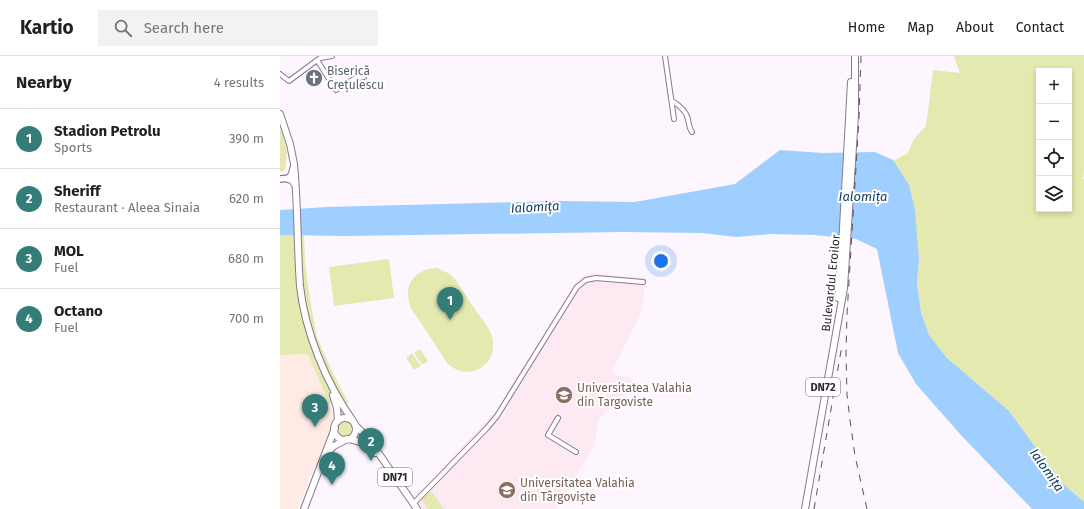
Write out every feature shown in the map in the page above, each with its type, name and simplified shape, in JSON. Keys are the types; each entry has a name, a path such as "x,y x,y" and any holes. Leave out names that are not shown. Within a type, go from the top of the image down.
{"main road":[{"name":"Bulevardul Eroilor","path":"852,56 852,114"},
{"name":"Bulevardul Eroilor","path":"805,509 844,288 855,56"},
{"path":"280,114 294,164 292,178 296,187 300,286 307,319 328,380 338,421 304,509"},
{"path":"280,179 292,178"},
{"name":"Bulevardul Eroilor","path":"801,509 844,264"},
{"path":"324,458 334,446 352,437 356,432 354,423 328,380"},
{"path":"338,421 344,418 350,419 354,423"},
{"name":"DN71","path":"354,423 378,451 414,507"},
{"path":"335,428 336,434 340,438 357,440 369,446 414,507"}],"street":[{"path":"280,74 289,81 317,60 323,57 332,56"},
{"path":"665,56 674,119"},
{"path":"317,60 336,90 354,79 364,77"},
{"path":"672,101 687,115 690,130 692,132"},
{"path":"414,507 497,416 577,288 586,280 596,278 643,282"},
{"path":"558,418 548,435 576,452"}],"shaded area":[{"name":"Universitatea Valahia din Targoviste","path":"591,273 646,278 642,311 612,371 617,376 629,377 635,383 599,419 594,446 556,509 423,509 415,497 498,408 575,283 582,277"},
{"path":"308,354 332,411 332,426 297,509 280,509 280,355"}],"green space":[{"path":"954,56 1084,56 1084,502 1061,482 1009,411 947,358 929,335 921,312 917,284 919,260 893,161 908,153 914,139 925,127 933,70 960,73"},
{"path":"280,131 282,131 287,152 285,170 280,172"},
{"path":"280,235 304,235 305,263 317,337 349,404 340,403 346,415 340,415 337,403 329,403 308,354 280,355"},
{"path":"389,259 394,298 334,306 329,267"},
{"path":"437,268 450,274 455,279 491,334 493,340 492,355 486,364 477,370 469,372 461,371 448,364 411,308 408,293 412,280 416,275 422,272"},
{"path":"420,349 428,361 422,365 414,353"},
{"path":"412,353 421,366 414,370 406,358"},
{"path":"345,421 351,423 353,429 351,435 345,437 339,435 337,429 339,423"},
{"path":"428,492 432,492 444,509 428,509 421,499"}],"water":[{"name":"Ialomița","path":"780,150 823,153 875,152 893,160 909,185 915,210 919,260 917,284 921,312 929,335 947,358 1009,411 1061,482 1084,502 1084,509 1032,509 960,434 916,384 898,353 877,249 856,239 815,235 771,234 736,237 702,233 622,232 346,236 280,235 280,210 327,207 559,201 635,202 735,184"}],"railway":[{"path":"861,56 846,353 847,395 850,420 855,456 867,509"},
{"path":"814,509 842,345"}],"place":[{"name":"Biserică Crețulescu","path":"314,78"},
{"name":"Stadion Petrolu","path":"450,320"},
{"name":"Universitatea Valahia din Targoviste","path":"564,395"},
{"name":"MOL","path":"315,427"},
{"name":"Sheriff","path":"371,461"},
{"name":"Octano","path":"332,485"},
{"name":"Universitatea Valahia din Târgoviște","path":"507,490"}]}
